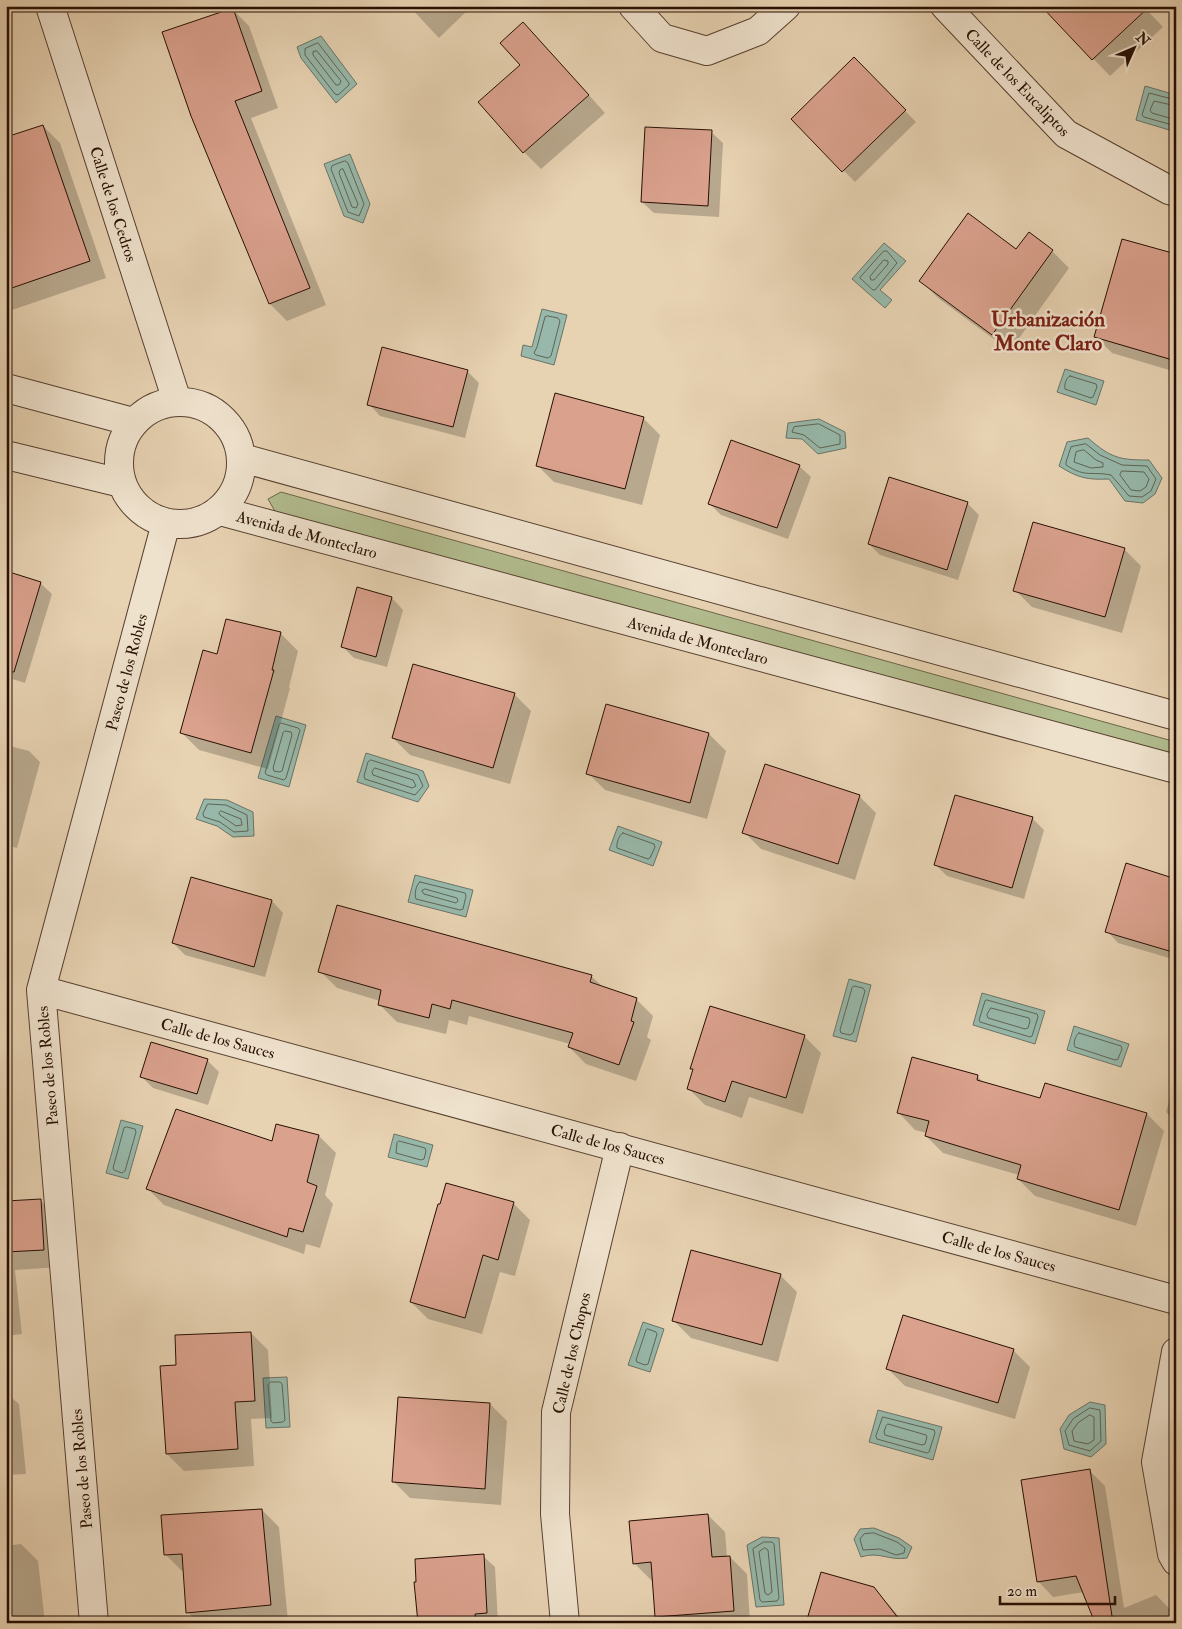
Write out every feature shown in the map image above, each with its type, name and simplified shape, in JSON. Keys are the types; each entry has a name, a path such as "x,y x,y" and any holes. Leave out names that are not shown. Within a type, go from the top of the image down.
{"street":[{"name":"Calle de los Cedros","path":"50,6 177,401"},
{"path":"633,6 662,38 707,51 758,31 786,6"},
{"name":"Calle de los Eucaliptos","path":"945,6 1066,134 1176,192"},
{"path":"6,388 133,422"},
{"path":"177,401 208,408 226,423 232,429 242,458 240,478 233,496 220,511 195,523 166,523 146,515 131,501 121,483 118,451 133,422 153,407 177,401"},
{"path":"6,455 121,483"},
{"path":"242,458 1176,716"},
{"name":"Avenida de Monteclaro","path":"220,511 1176,769"},
{"name":"Paseo de los Robles","path":"94,1623 41,990 166,523"},
{"name":"Calle de los Sauces","path":"41,990 1176,1300"},
{"name":"Calle de los Chopos","path":"565,1623 555,1514 556,1412 620,1147"},
{"path":"1176,1352 1156,1462 1172,1554 1176,1560"}],"green space":[{"path":"281,492 1176,742 1176,758 276,513 268,499"}],"water":[{"path":"321,36 357,84 336,103 301,58 297,47"},
{"path":"1145,86 1176,95 1176,132 1136,120"},
{"path":"350,154 370,204 363,223 344,216 324,164"},
{"path":"884,243 906,261 880,290 892,300 885,308 852,279"},
{"path":"542,309 567,315 554,365 521,356 523,345 532,347"},
{"path":"1065,369 1104,381 1096,405 1057,392"},
{"path":"819,419 845,432 846,448 818,454 802,439 786,438 788,423"},
{"path":"1088,438 1109,454 1123,458 1149,460 1162,478 1155,494 1143,503 1125,501 1109,479 1083,477 1059,466 1067,442"},
{"path":"276,716 306,725 289,787 258,778"},
{"path":"366,753 423,771 429,786 418,802 357,782"},
{"path":"204,799 227,800 253,812 254,836 233,837 217,826 196,819"},
{"path":"618,826 662,842 653,866 609,850"},
{"path":"415,875 473,890 466,917 408,902"},
{"path":"849,979 871,985 856,1042 833,1036"},
{"path":"982,993 1045,1011 1035,1044 973,1025"},
{"path":"1074,1026 1129,1044 1121,1067 1067,1050"},
{"path":"121,1120 143,1126 128,1179 106,1173"},
{"path":"394,1134 433,1145 427,1167 388,1157"},
{"path":"643,1322 664,1329 650,1372 628,1365"},
{"path":"287,1377 290,1427 266,1428 263,1378"},
{"path":"1090,1402 1105,1405 1106,1444 1091,1457 1064,1449 1060,1429 1069,1415"},
{"path":"878,1410 942,1427 933,1460 869,1442"},
{"path":"874,1528 899,1538 912,1547 907,1558 901,1559 879,1555 861,1557 854,1539 860,1529"},
{"path":"762,1537 779,1538 784,1605 756,1607 747,1545"}],"building":[{"path":"1041,6 1150,6 1092,60"},
{"path":"233,8 262,91 235,101 310,288 269,304 191,116 162,32"},
{"path":"523,22 589,95 523,153 478,102 520,65 500,43"},
{"path":"854,57 906,110 842,172 791,119"},
{"path":"43,125 90,261 6,290 6,137"},
{"path":"645,127 712,130 708,206 641,202"},
{"path":"968,213 1016,249 1029,232 1053,250 992,335 919,281"},
{"path":"1122,239 1176,254 1176,361 1094,337"},
{"path":"382,347 468,370 453,427 367,405"},
{"path":"555,393 644,417 625,489 536,466"},
{"path":"731,440 800,465 777,528 708,504"},
{"path":"889,477 968,502 947,570 868,544"},
{"path":"1033,522 1125,548 1105,617 1013,591"},
{"path":"6,571 41,582 14,672 6,671"},
{"path":"357,587 392,597 376,657 341,647"},
{"path":"226,619 281,632 272,670 274,670 251,753 180,733 203,650 217,654"},
{"path":"413,664 515,693 493,768 392,738"},
{"path":"606,704 709,733 690,803 586,774"},
{"path":"765,764 860,795 838,864 742,833"},
{"path":"955,795 1033,817 1012,888 934,865"},
{"path":"1126,863 1176,879 1176,953 1105,932"},
{"path":"191,877 272,900 254,967 172,943"},
{"path":"337,905 592,975 590,982 637,998 631,1021 634,1022 619,1065 568,1047 573,1033 452,1000 450,1009 432,1004 429,1018 378,1005 381,990 318,972"},
{"path":"710,1006 805,1035 786,1098 732,1081 725,1102 687,1089 693,1069 690,1069"},
{"path":"151,1042 208,1059 197,1094 140,1077"},
{"path":"912,1057 978,1075 977,1080 1040,1098 1045,1083 1147,1113 1119,1210 1017,1179 1021,1165 925,1136 929,1121 897,1113"},
{"path":"176,1109 272,1141 276,1124 319,1135 307,1182 317,1186 303,1232 289,1228 287,1237 146,1189"},
{"path":"446,1183 514,1202 498,1260 483,1255 465,1318 410,1302 438,1204 440,1204"},
{"path":"41,1199 44,1250 6,1252 6,1201"},
{"path":"691,1250 781,1274 762,1345 672,1321"},
{"path":"903,1315 1014,1349 998,1403 886,1369"},
{"path":"251,1332 255,1401 235,1402 238,1449 166,1454 160,1366 176,1365 175,1335"},
{"path":"398,1397 490,1403 485,1489 392,1482"},
{"path":"1090,1469 1113,1623 1095,1623 1076,1576 1037,1582 1021,1480"},
{"path":"262,1509 271,1605 186,1613 182,1554 164,1555 161,1515"},
{"path":"708,1514 712,1557 730,1556 734,1611 655,1617 651,1562 633,1564 629,1521"},
{"path":"484,1554 487,1613 475,1614 476,1623 418,1623 414,1582 416,1582 415,1559"},
{"path":"821,1572 874,1587 902,1623 806,1623"}],"district":[{"name":"Urbanización Monte Claro","path":"1048,331"}]}
